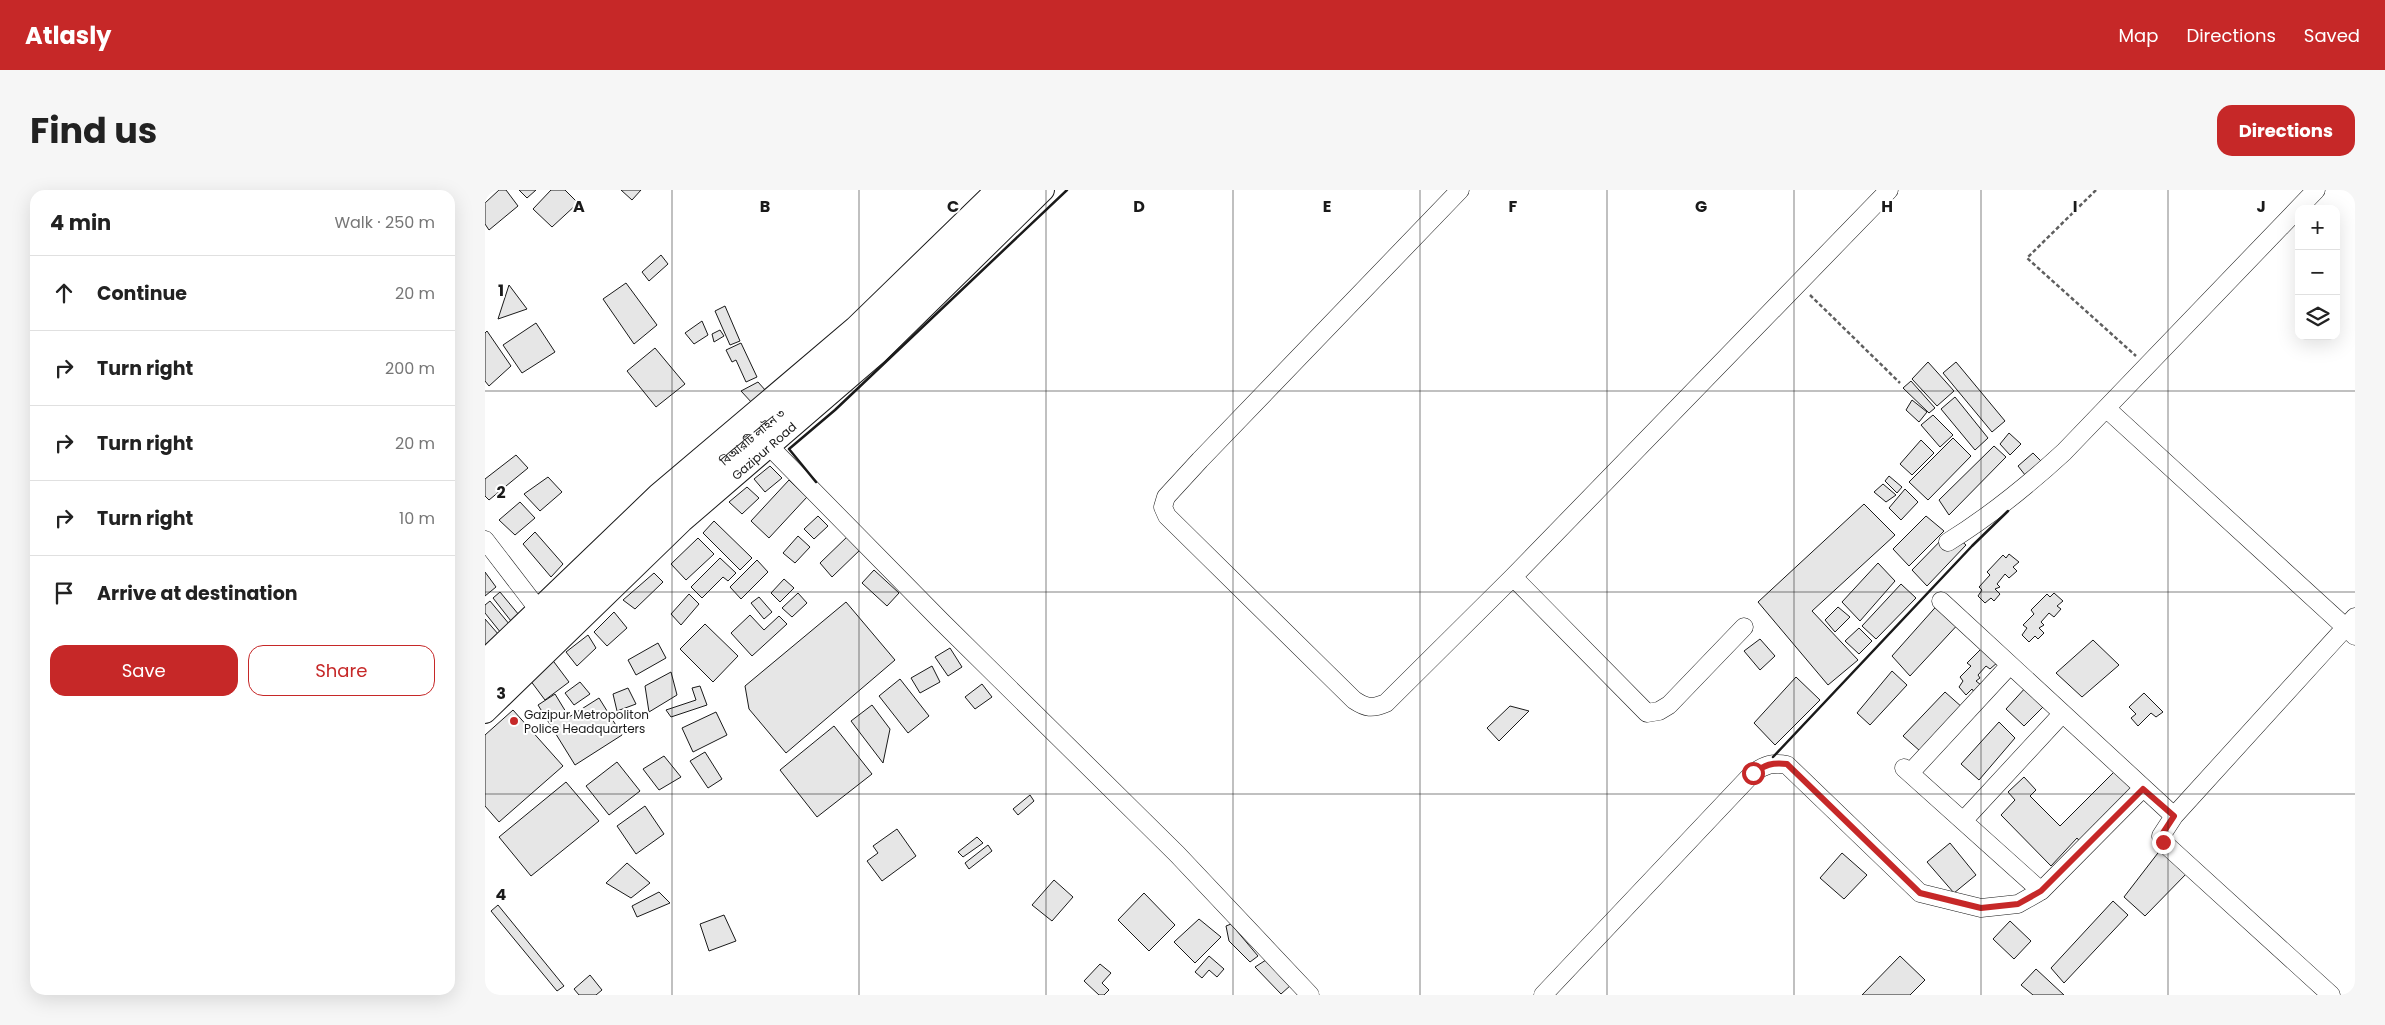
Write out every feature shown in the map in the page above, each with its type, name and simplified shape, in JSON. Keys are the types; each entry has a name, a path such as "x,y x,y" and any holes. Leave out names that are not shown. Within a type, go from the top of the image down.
{"main road":[{"path":"485,661 658,496 855,328 997,190"},
{"name":"বিআরটি লাইন ৩","path":"485,686 668,508 866,340 1021,190"},
{"name":"Gazipur Road","path":"485,712 682,521 877,353 1043,190"}],"street":[{"path":"1460,190 1200,460 1166,497 1163,507 1167,516 1354,700 1366,708 1375,708 1386,703 1513,577 1889,190"},
{"path":"1948,542 1983,520 2022,490 2107,409 2316,190"},
{"path":"2107,409 2352,627 2174,816 2161,836 2163,842 2331,995"},
{"path":"769,446 941,621 1177,854 1310,995"},
{"path":"485,540 538,609"},
{"path":"1513,577 1647,712 1659,711 1669,705 1743,627"},
{"path":"1941,601 2174,816"},
{"path":"2010,665 1907,770 2041,891"},
{"path":"1963,821 2062,714"},
{"path":"1543,995 1753,773 1766,764 1775,762 1787,764 1920,893 1981,908 2018,904 2041,891 2143,789"}],"path":[{"path":"2096,190 2027,258 2148,366"},
{"path":"1797,285 1813,298 1900,383"}],"building":[{"path":"499,190 506,190 518,206 489,230 485,224 485,203"},
{"path":"519,190 536,190 527,198"},
{"path":"551,190 565,190 578,203 552,227 533,209"},
{"path":"621,190 641,190 632,200"},
{"path":"661,255 668,264 649,281 642,272"},
{"path":"626,283 657,325 634,344 603,299"},
{"path":"509,285 527,309 498,319"},
{"path":"725,306 740,341 730,345 715,311"},
{"path":"702,321 708,335 694,344 685,333"},
{"path":"536,323 555,352 522,373 503,345"},
{"path":"720,330 724,336 714,342 712,334"},
{"path":"487,331 511,366 489,386 485,381 485,333"},
{"path":"741,343 757,377 746,382 736,360 732,362 726,350"},
{"path":"655,348 685,384 656,407 627,371"},
{"path":"1928,362 1954,391 1937,406 1912,379"},
{"path":"1956,362 2005,421 1992,432 1943,373"},
{"path":"1911,381 1935,408 1929,413 1903,388"},
{"path":"758,382 766,391 753,404 741,391"},
{"path":"1955,397 1988,438 1975,450 1941,409"},
{"path":"1912,400 1927,412 1919,422 1906,410"},
{"path":"1933,415 1953,435 1940,447 1921,425"},
{"path":"2009,433 2021,444 2010,455 2000,444"},
{"path":"1953,438 1971,456 1928,500 1909,482"},
{"path":"1921,440 1934,453 1912,475 1900,464"},
{"path":"1994,446 2006,457 1949,515 1939,500"},
{"path":"2033,453 2045,465 2029,480 2018,466"},
{"path":"516,455 528,468 489,500 485,496 485,479"},
{"path":"770,466 782,478 765,492 754,479"},
{"path":"1889,476 1902,487 1897,493 1885,481"},
{"path":"548,477 562,492 540,511 524,494"},
{"path":"789,480 807,497 769,538 751,521"},
{"path":"1883,484 1896,495 1886,502 1874,492"},
{"path":"747,487 759,498 742,514 729,502"},
{"path":"1905,489 1918,502 1901,520 1889,508"},
{"path":"520,502 535,518 515,535 499,520"},
{"path":"1864,504 1895,535 1812,611 1858,660 1828,685 1758,602"},
{"path":"818,516 828,526 814,539 804,529"},
{"path":"1926,516 1944,531 1909,566 1893,549"},
{"path":"714,521 752,558 740,570 703,533"},
{"path":"1950,531 1966,545 1927,586 1912,570"},
{"path":"535,532 563,564 551,577 523,544"},
{"path":"849,535 862,548 832,577 820,563"},
{"path":"798,536 810,547 795,563 783,553"},
{"path":"698,538 714,554 686,580 671,564"},
{"path":"2009,554 2019,562 2013,567 2017,571 2009,578 2005,574 1997,584 2000,587 1995,589 2000,594 1994,601 1991,598 1985,603 1978,596 1982,590 1979,587 1990,575 1987,572 2003,555 2006,558"},
{"path":"720,558 736,573 728,581 723,577 702,598 691,587"},
{"path":"757,560 768,572 741,599 730,587"},
{"path":"1878,563 1895,581 1860,621 1842,602"},
{"path":"874,570 899,593 887,606 862,583"},
{"path":"485,572 496,587 485,596"},
{"path":"654,573 663,582 635,609 623,600"},
{"path":"784,579 794,588 780,602 771,593"},
{"path":"1901,584 1916,598 1876,639 1862,626"},
{"path":"500,592 519,615 511,621 493,598"},
{"path":"798,593 807,603 792,617 782,608"},
{"path":"2054,593 2063,601 2057,606 2061,609 2054,617 2049,613 2041,622 2044,625 2039,628 2044,633 2038,639 2035,636 2029,642 2022,635 2027,628 2023,625 2034,614 2031,610 2047,594 2050,597"},
{"path":"689,594 699,604 681,625 671,614"},
{"path":"759,597 772,612 764,619 751,603"},
{"path":"490,601 510,625 501,633 485,613 485,605"},
{"path":"1941,601 1962,620 1910,676 1892,656"},
{"path":"846,602 895,660 786,753 749,709 745,686"},
{"path":"1838,607 1850,617 1835,632 1825,620"},
{"path":"614,612 627,628 607,646 594,632"},
{"path":"750,615 764,630 779,616 787,624 752,656 731,633"},
{"path":"485,619 499,635 485,648"},
{"path":"705,624 738,656 713,682 680,649"},
{"path":"1859,628 1872,641 1859,654 1845,641"},
{"path":"588,635 596,648 577,666 566,652"},
{"path":"1760,639 1775,656 1760,670 1744,651"},
{"path":"2093,640 2119,665 2082,697 2056,673"},
{"path":"658,643 666,658 636,675 628,660"},
{"path":"1984,646 1998,662 1990,669 1986,666 1978,675 1980,678 1976,681 1981,685 1974,692 1972,689 1966,695 1959,687 1963,681 1960,677 1971,666 1967,663"},
{"path":"950,648 962,667 948,676 935,657"},
{"path":"551,658 569,682 545,700 527,676"},
{"path":"932,666 940,682 920,693 911,678"},
{"path":"1892,671 1907,685 1870,725 1857,713"},
{"path":"671,672 677,695 649,712 645,686"},
{"path":"1796,677 1820,700 1775,745 1754,723"},
{"path":"900,679 929,716 908,733 879,696"},
{"path":"580,682 590,694 574,705 565,693"},
{"path":"982,684 992,697 975,709 965,697"},
{"path":"700,686 707,705 671,717 666,710 696,700 692,688"},
{"path":"2027,686 2045,705 2024,726 2006,709"},
{"path":"628,688 636,704 617,711 613,694"},
{"path":"1945,692 1963,708 1920,751 1903,736"},
{"path":"2144,693 2163,712 2156,717 2151,713 2138,726 2131,718 2136,714 2129,707"},
{"path":"555,694 569,717 599,698 622,735 575,765 538,705"},
{"path":"872,705 890,729 883,763 851,721"},
{"path":"1510,706 1529,711 1499,741 1487,728"},
{"path":"513,710 563,766 499,822 485,806 485,735"},
{"path":"716,712 727,735 693,752 682,728"},
{"path":"1999,722 2015,738 1979,780 1961,764"},
{"path":"834,726 872,774 817,817 780,770"},
{"path":"705,752 722,779 708,788 690,761"},
{"path":"664,756 681,777 659,790 643,769"},
{"path":"617,762 640,791 609,815 586,786"},
{"path":"2115,771 2135,792 2082,844 2077,838 2051,866 2001,815 2015,800 2008,792 2024,777 2036,790 2030,796 2060,826"},
{"path":"566,782 599,821 531,876 499,837"},
{"path":"1030,795 1034,801 1018,815 1013,809"},
{"path":"645,806 664,834 636,854 617,826"},
{"path":"897,829 916,856 882,881 867,861 878,853 873,846"},
{"path":"977,837 983,843 963,857 958,852"},
{"path":"1950,843 1976,875 1954,893 1927,862"},
{"path":"988,845 992,851 969,869 965,863"},
{"path":"2161,849 2188,872 2145,916 2124,897"},
{"path":"1842,853 1867,875 1844,899 1820,878"},
{"path":"627,863 650,883 631,898 606,883"},
{"path":"1054,880 1073,897 1052,921 1032,905"},
{"path":"659,892 670,903 637,917 632,906"},
{"path":"1144,893 1175,925 1149,951 1118,920"},
{"path":"2113,901 2128,915 2064,983 2051,968"},
{"path":"498,905 564,986 557,991 491,911"},
{"path":"724,915 736,941 709,951 700,924"},
{"path":"1199,919 1221,937 1195,963 1174,942"},
{"path":"2010,921 2031,941 2014,959 1993,939"},
{"path":"1231,924 1258,956 1250,962 1229,941 1226,926"},
{"path":"1209,956 1224,969 1217,977 1209,970 1202,978 1195,972"},
{"path":"1900,956 1925,980 1910,995 1862,995"},
{"path":"1266,960 1291,985 1281,994 1255,967"},
{"path":"1100,964 1111,973 1102,983 1109,990 1104,995 1099,995 1084,981"},
{"path":"2036,969 2064,995 2033,995 2021,985"},
{"path":"590,975 602,990 596,995 579,995 574,989"}],"wall":[{"path":"816,482 789,449 835,410 1067,190"},
{"path":"1773,757 1972,546 2008,511"}],"place":[{"name":"Gazipur Metropoliton Police Headquarters","path":"514,721"}],"route":[{"path":"1753,773 1766,764 1775,762 1787,764 1920,893 1981,908 2018,904 2041,891 2143,789 2174,816 2161,836 2163,842"}]}
